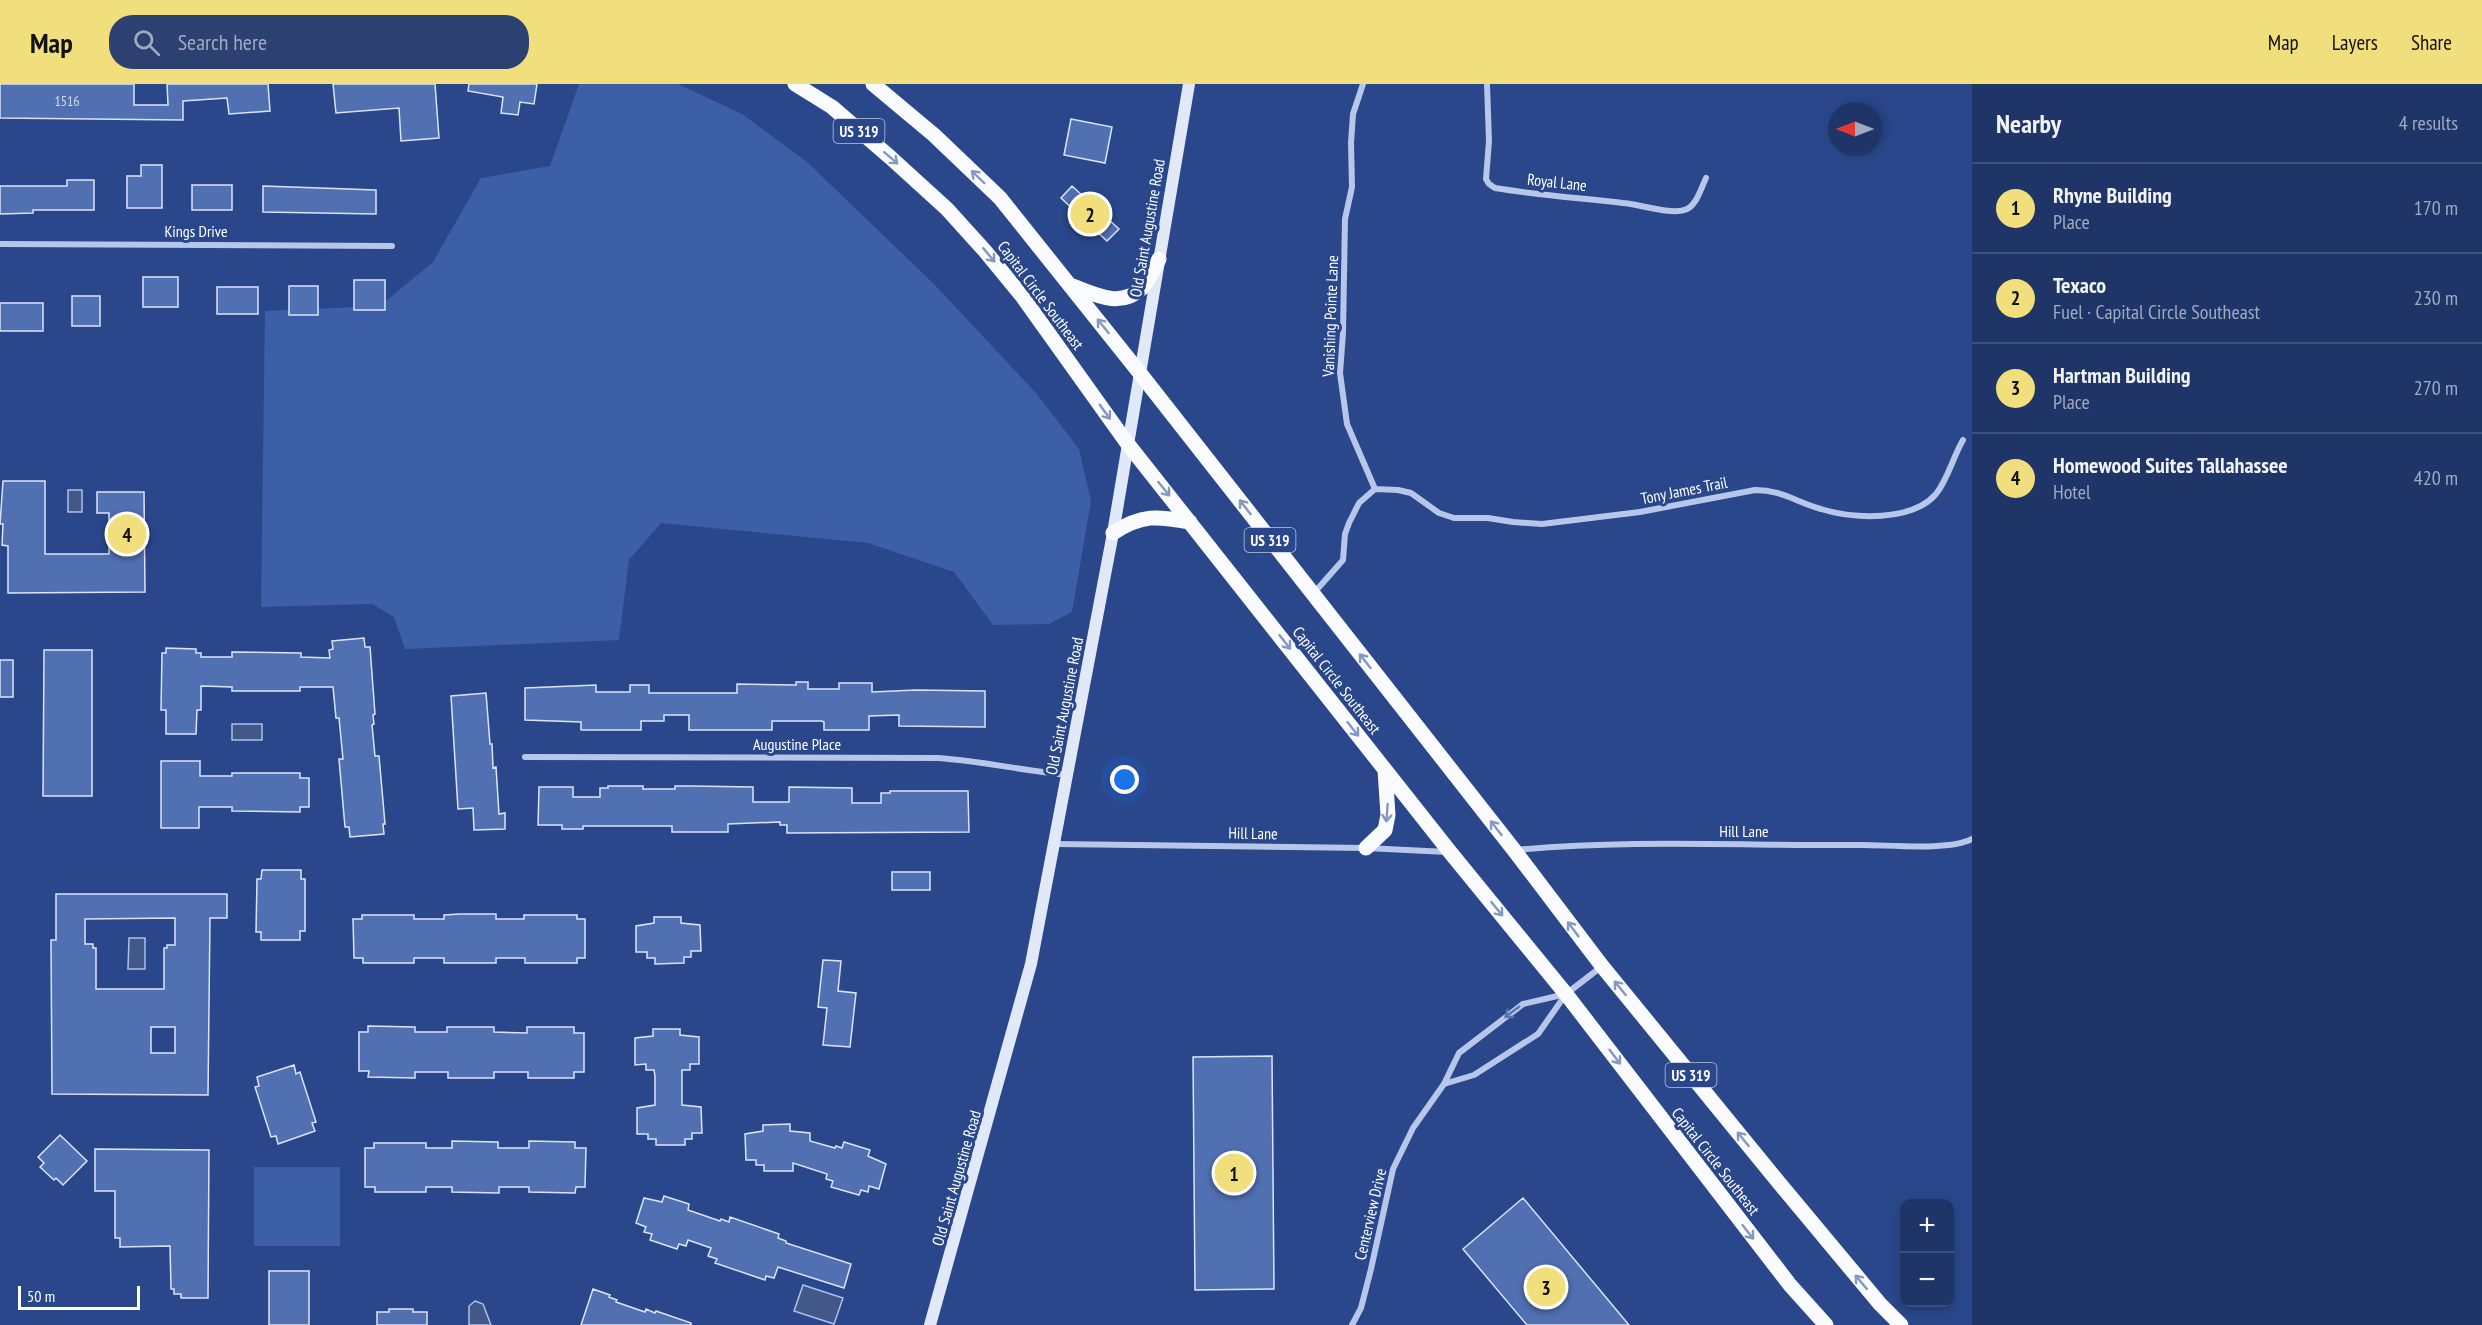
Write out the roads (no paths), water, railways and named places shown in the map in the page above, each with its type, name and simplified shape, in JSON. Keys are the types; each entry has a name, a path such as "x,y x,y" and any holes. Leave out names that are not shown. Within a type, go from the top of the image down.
{"main road":[{"name":"Capital Circle Southeast","path":"795,84 832,107 955,217 1022,296 1127,443 1450,852 1566,994 1790,1285 1826,1325"},
{"name":"Capital Circle Southeast","path":"873,84 934,135 1000,198 1514,850 1602,966 1787,1194 1880,1304 1901,1325"},
{"path":"1070,285 1111,300 1125,298 1144,287 1159,259"},
{"path":"1113,533 1130,522 1148,517 1190,522"},
{"path":"1366,848 1384,830 1388,815 1385,770"}],"street":[{"name":"Old Saint Augustine Road","path":"930,1325 1032,964 1113,533 1188,84"},
{"name":"Vanishing Pointe Lane","path":"1363,84 1353,114 1351,134 1352,187 1346,219 1346,273 1340,373 1347,424 1375,489"},
{"name":"Royal Lane","path":"1487,84 1489,141 1486,179 1495,188 1543,196 1626,203 1678,211 1688,209 1695,202 1706,178"},
{"name":"Kings Drive","path":"0,244 392,246"},
{"name":"Tony James Trail","path":"1375,489 1411,493 1439,513 1454,518 1488,518 1542,524 1599,518 1755,490 1769,490 1790,495 1824,510 1894,516 1909,512 1927,502 1937,493 1963,440"},
{"path":"1313,595 1342,560 1345,534 1349,523 1359,503 1375,489"},
{"name":"Augustine Place","path":"525,757 938,758 977,761 1028,772 1068,775"},
{"name":"Hill Lane","path":"1514,850 1673,844 1920,846 1964,843 1972,839"},
{"name":"Hill Lane","path":"1055,844 1366,848 1450,852"},
{"name":"Centerview Drive","path":"1444,1084 1473,1075 1538,1034 1566,994 1602,966"},
{"name":"Centerview Drive","path":"1352,1325 1361,1308 1369,1279 1393,1169 1413,1128 1444,1084 1459,1053 1523,1004 1566,994"}],"place":[{"name":"Texaco","path":"1090,214"},
{"name":"Homewood Suites Tallahassee","path":"127,534"},
{"name":"Rhyne Building","path":"1234,1173"},
{"name":"Hartman Building","path":"1546,1287"}]}
